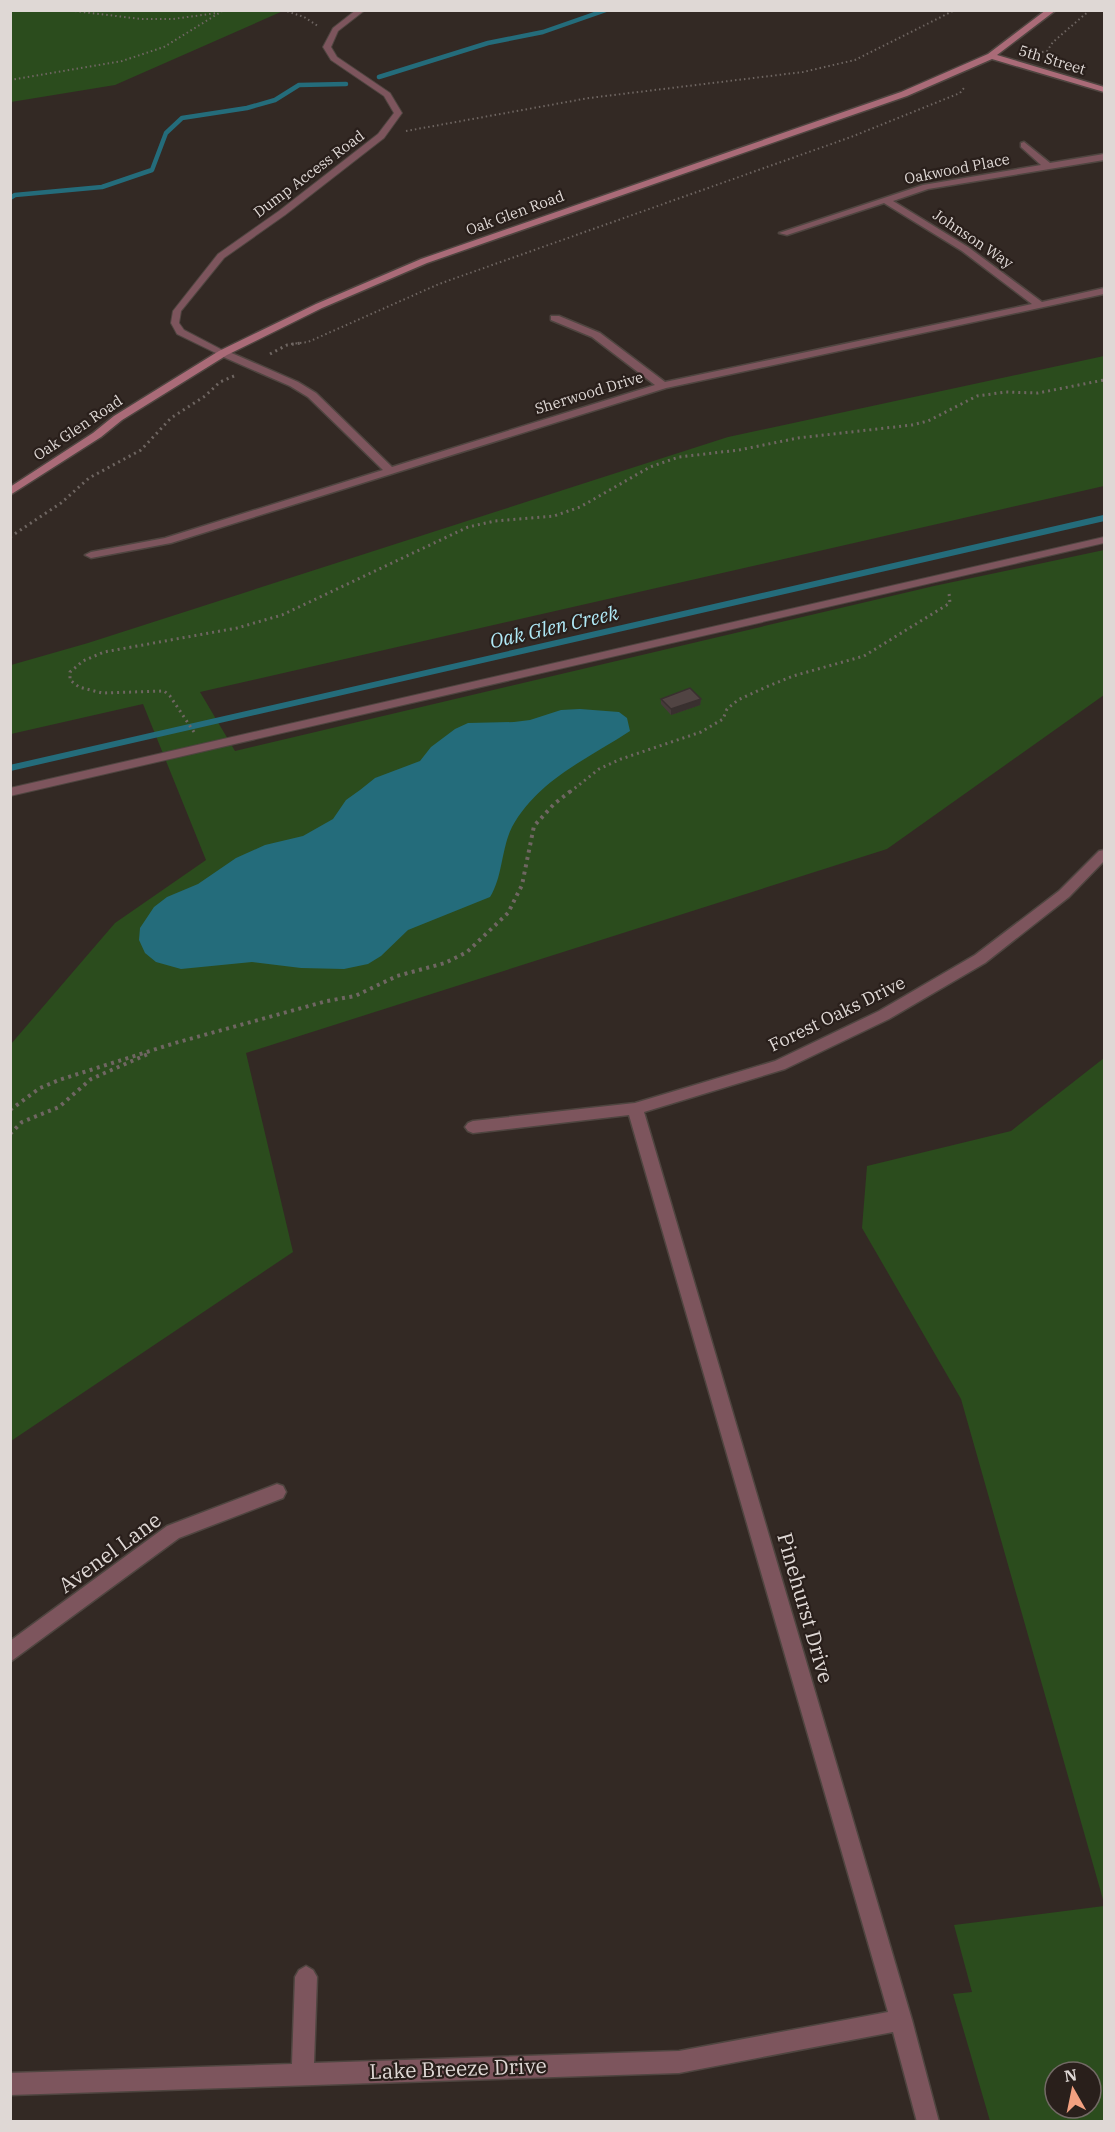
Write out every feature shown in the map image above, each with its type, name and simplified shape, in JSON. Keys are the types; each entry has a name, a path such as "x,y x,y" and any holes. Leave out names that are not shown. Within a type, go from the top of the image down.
{"main road":[{"name":"Oak Glen Road","path":"10,492 97,435 118,418 223,354 319,306 424,261 904,94 991,56 1053,10"},
{"name":"5th Street","path":"991,56 1104,90"}],"street":[{"path":"1024,145 1048,166"},
{"name":"Oakwood Place","path":"783,233 926,187 1104,157"},
{"name":"Johnson Way","path":"885,200 965,249 1041,306"},
{"name":"Sherwood Drive","path":"91,555 167,541 663,386 728,370 1104,291"},
{"path":"555,318 596,335 663,386"},
{"path":"223,354 294,384 312,395 390,471"},
{"name":"Forest Oaks Drive","path":"473,1127 635,1108 780,1065 884,1014 980,959 1064,894 1104,854"},
{"name":"Pinehurst Drive","path":"635,1108 902,2020 928,2121"},
{"name":"Avenel Lane","path":"10,1653 173,1532 278,1492"},
{"path":"303,2073 306,1977"},
{"name":"Lake Breeze Drive","path":"10,2084 679,2062 902,2020"}],"lane":[{"path":"330,34 345,20 362,10"},
{"name":"Dump Access Road","path":"223,354 180,332 175,323 177,311 221,256 282,213 381,136 398,113 387,95 334,58 327,47 330,34"},
{"path":"10,792 1104,540"}],"path":[{"path":"66,10 141,19 173,19 223,11"},
{"path":"283,10 304,17 330,34"},
{"path":"381,136 589,98 803,72 855,60 955,10"},
{"path":"1035,52 1047,51 1053,42 1090,10"},
{"path":"10,80 122,61 164,47 223,11"},
{"path":"10,537 61,503 89,478 141,450 171,418 205,396 220,382 233,377 245,363 273,354 287,345 308,342 439,284 851,137 960,93 966,86"},
{"path":"205,748 170,696 164,691 91,691 74,684 70,680 70,672 84,661 104,652 237,628 282,615 468,527 495,521 554,516 580,507 664,461 798,438 912,425 928,421 977,396 1006,392 1038,393 1104,380"},
{"path":"10,1110 40,1088 59,1080 175,1043 327,1001 355,996 397,976 445,963 467,952 508,913 522,885 534,826 554,804 599,769 621,759 701,732 723,719 727,709 738,700 793,676 864,656 950,603 951,596 934,578"},
{"path":"10,1134 22,1122 58,1107 91,1079 175,1043"}],"green space":[{"path":"11,10 283,11 115,85 11,102"},
{"path":"1104,356 1104,486 200,692 235,751 934,586 1104,550 1104,695 887,849 246,1053 293,1252 11,1441 11,1044 115,923 206,860 143,704 11,734 11,665 88,643 728,437"},
{"path":"1104,1058 1104,1903 961,1399 862,1228 867,1166 1011,1131"},
{"path":"1104,1906 1104,2121 990,2121 953,1994 972,1992 954,1925"}],"water":[{"path":"561,710 619,712 627,718 630,731 581,761 549,783 535,796 508,835 497,880 490,897 408,930 381,956 368,964 344,969 301,968 252,962 181,969 156,962 145,953 139,940 140,928 154,907 167,897 198,884 236,858 265,845 303,836 333,819 346,800 375,778 420,761 431,747 455,729 468,723 530,720"}],"building":[{"path":"690,688 701,699 671,709 661,699"}],"waterway":[{"path":"379,77 488,43 543,32 606,10"},
{"path":"10,198 15,195 102,187 152,170 166,133 182,118 247,108 275,100 299,85 346,84"},
{"name":"Oak Glen Creek","path":"10,768 1104,518"}]}
